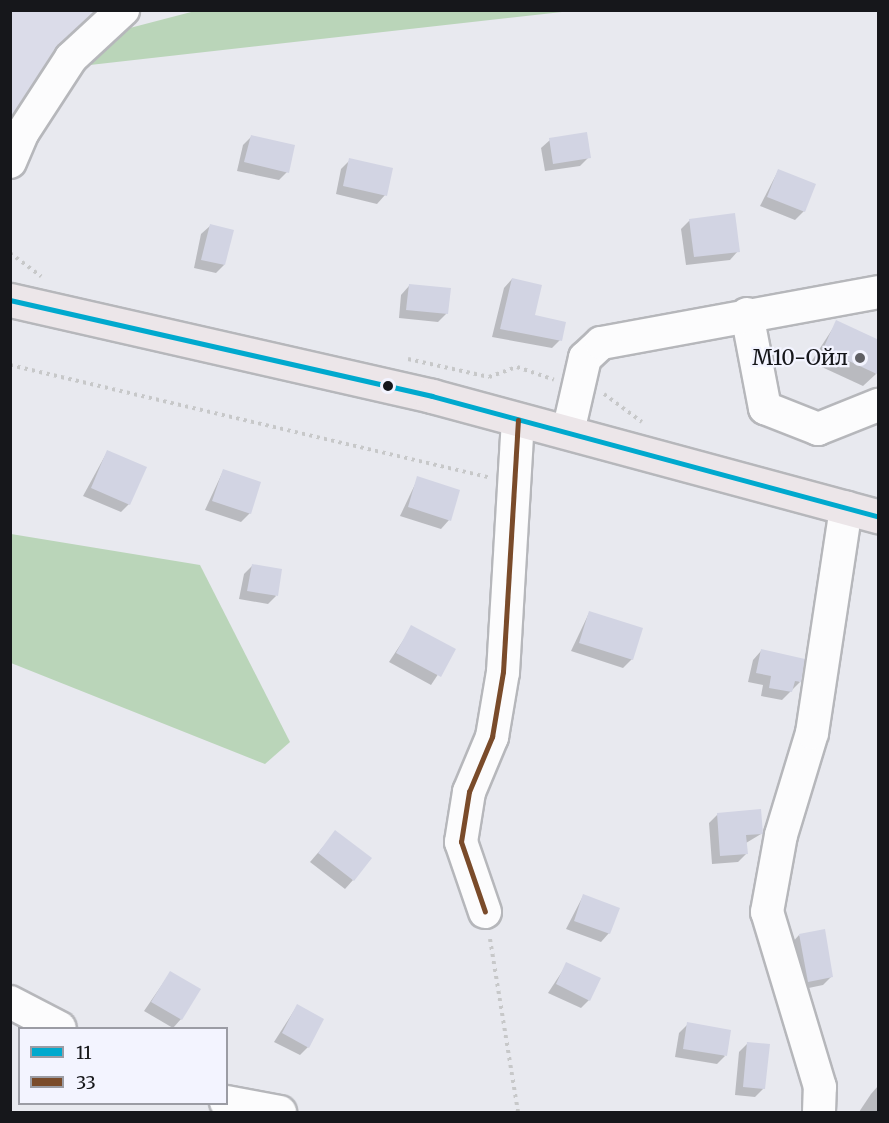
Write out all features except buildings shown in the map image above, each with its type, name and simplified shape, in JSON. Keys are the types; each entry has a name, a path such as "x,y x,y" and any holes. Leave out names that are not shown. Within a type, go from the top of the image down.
{"main road":[{"path":"10,300 568,432 879,516"}],"street":[{"path":"10,162 23,132 71,58 123,10"},
{"path":"568,432 585,358 601,343 747,314 879,292"},
{"path":"747,314 765,408 818,429 879,405"},
{"path":"485,912 461,842 469,792 492,737 503,672 518,420"},
{"path":"819,1113 820,1087 767,912 781,835 812,733 846,508"},
{"path":"10,1002 56,1027"},
{"path":"228,1102 280,1113"}],"path":[{"path":"10,365 514,482"},
{"path":"485,912 518,1113"}],"shaded area":[{"path":"11,11 97,11 63,49 11,124"}],"green space":[{"path":"195,11 571,11 81,66 126,29"},
{"path":"11,534 200,565 290,742 265,764 11,663"}],"transit line":[{"name":"11","path":"10,300 432,396 878,516"},
{"name":"33","path":"485,912 461,842 469,792 492,737 503,672 518,420"}],"place":[{"name":"М10-Ойл","path":"860,358"}]}
